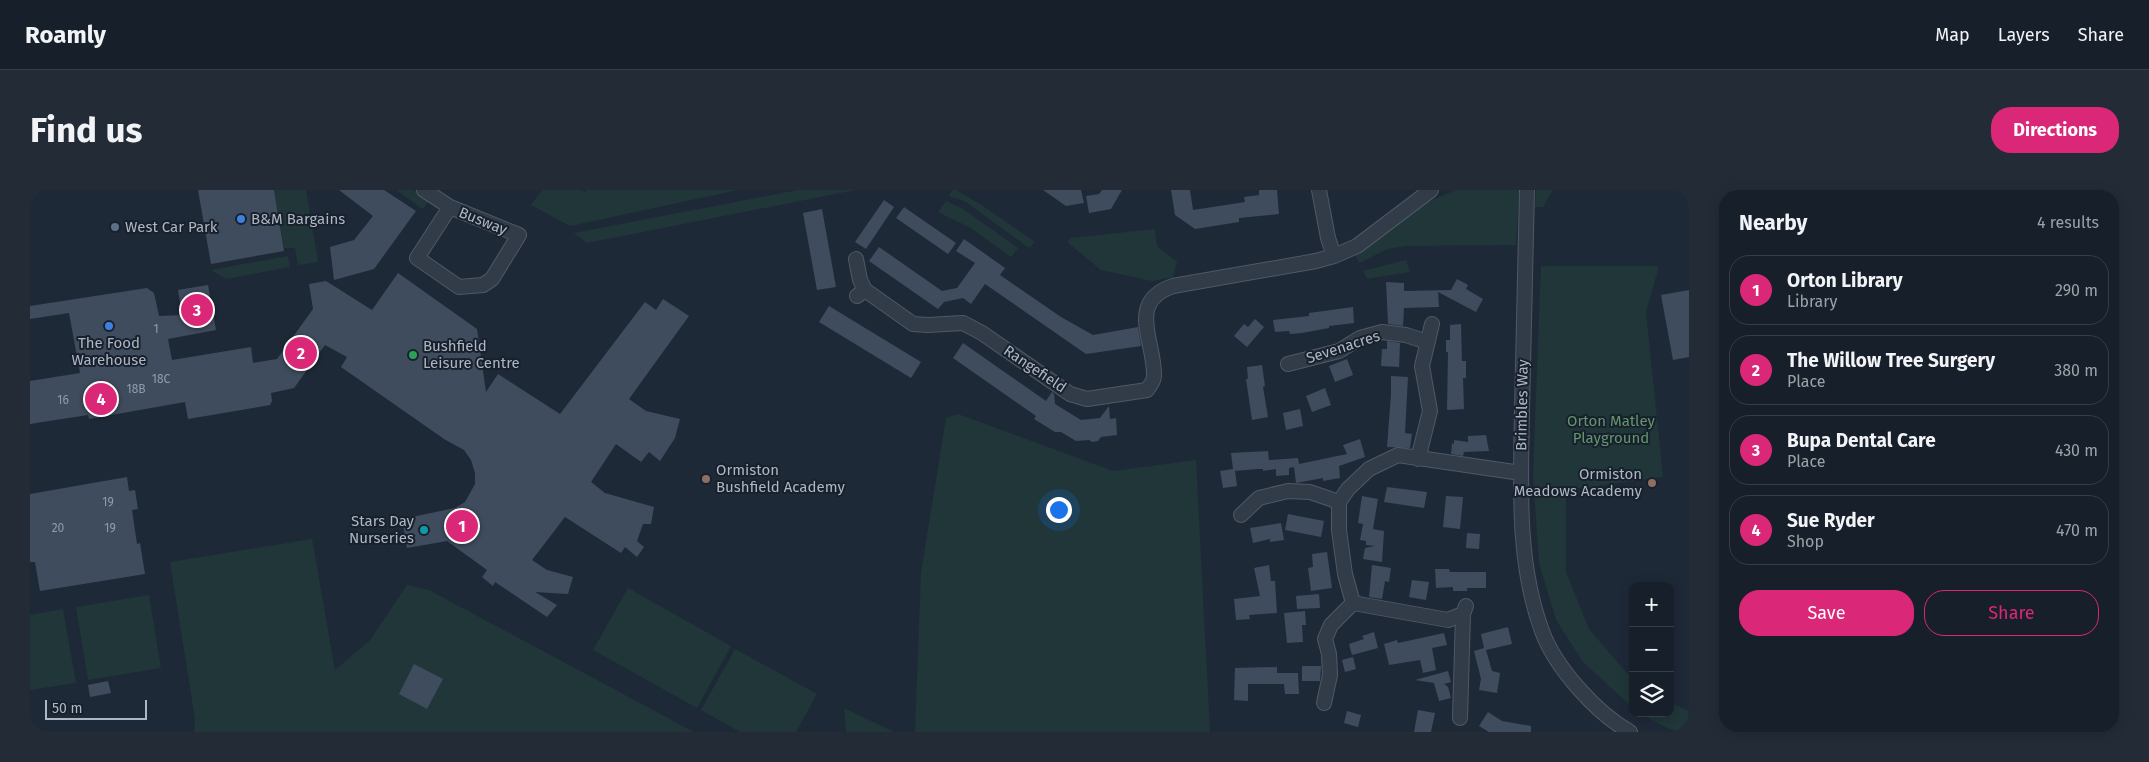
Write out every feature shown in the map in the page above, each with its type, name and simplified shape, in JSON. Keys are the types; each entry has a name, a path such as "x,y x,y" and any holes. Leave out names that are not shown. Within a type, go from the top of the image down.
{"street":[{"name":"Busway","path":"424,190 450,207 519,235 492,279 483,285 459,287 417,258 450,207"},
{"path":"1319,190 1328,238 1334,256 1357,246 1431,190"},
{"name":"Brimbles Way","path":"1527,190 1521,473 1525,554 1530,592 1542,632 1556,658 1597,707 1630,732"},
{"name":"Rangefield","path":"856,259 861,293 913,324 963,323 982,333 1070,394 1087,399 1147,390 1154,378 1146,319 1147,306 1153,296 1163,289 1334,256"},
{"path":"1418,459 1430,412 1422,366 1432,324"},
{"name":"Sevenacres","path":"1288,364 1338,351 1360,338 1382,332 1428,342"},
{"path":"1353,603 1345,574 1339,530 1340,502 1348,489 1369,469 1398,455 1521,473"},
{"path":"1241,515 1259,498 1288,491 1310,492 1340,502"},
{"path":"1353,603 1448,620 1465,610 1460,718"},
{"path":"1324,703 1330,675 1329,654 1325,639 1331,625 1353,603"}],"green space":[{"path":"274,190 306,190 318,262 298,265 295,248 284,248"},
{"path":"396,190 414,190 429,201 423,209"},
{"path":"542,190 581,190 585,192 587,190 738,190 570,226 531,205"},
{"path":"798,190 855,190 587,243 574,233"},
{"path":"952,190 956,190 983,206 1035,242 1029,248 966,202 949,196"},
{"path":"1456,190 1519,190 1516,245 1406,246 1387,249 1360,263 1354,254 1423,204"},
{"path":"1536,190 1553,190 1543,207 1535,207"},
{"path":"946,201 963,209 1018,248 1011,257 971,228 938,212"},
{"path":"1155,229 1157,246 1177,262 1173,277 1152,281 1101,270 1067,242 1071,238"},
{"path":"288,256 290,267 226,279 211,270"},
{"path":"1406,260 1410,272 1367,279 1363,271"},
{"name":"Orton Matley Playground","path":"1541,266 1659,266 1646,312 1663,477 1566,490 1566,572 1589,629 1629,674 1629,704 1583,662 1556,620 1539,563 1533,475"},
{"path":"958,414 1113,471 1196,460 1210,732 915,732 921,573 946,418"},
{"path":"312,539 335,670 370,640 407,585 429,590 694,732 194,732 195,719 170,562"},
{"path":"628,588 731,646 697,708 593,650"},
{"path":"149,595 161,668 88,680 76,607"},
{"path":"63,609 76,683 30,690 30,615"},
{"path":"735,649 817,694 796,732 740,732 701,710"},
{"path":"1674,704 1689,711 1689,732 1670,729 1648,717 1674,717"},
{"path":"844,708 894,732 846,732"}],"building":[{"name":"B&M Bargains","path":"198,190 274,190 284,251 211,264"},
{"path":"339,190 384,190 416,211 374,269 334,280 330,247 354,240 373,216"},
{"path":"1043,190 1081,190 1084,203 1066,206"},
{"path":"1102,190 1122,190 1111,209 1089,213 1086,196 1099,194"},
{"path":"1171,190 1190,190 1193,210 1245,202 1244,197 1259,195 1259,190 1277,190 1279,214 1239,218 1239,222 1195,229 1175,215"},
{"path":"884,200 894,207 866,249 855,242"},
{"path":"904,207 956,243 948,254 896,218"},
{"path":"822,209 836,287 817,290 803,213"},
{"path":"964,239 1005,268 1000,275 1061,317 1093,335 1138,327 1141,346 1086,354 985,284 971,304 963,298 944,302 938,309 869,261 879,247 942,291 957,288 975,263 956,251"},
{"path":"398,273 477,329 486,392 498,374 560,414 645,302 656,310 663,299 689,316 629,399 646,411 680,419 675,438 660,461 649,452 641,462 616,444 591,482 605,493 654,507 651,524 643,524 637,541 644,547 637,557 625,547 621,553 565,517 532,560 547,570 573,577 568,594 535,592 557,605 547,617 495,582 493,586 482,577 487,570 447,541 407,548 402,519 455,508 465,502 475,484 475,473 471,460 464,450 444,439 341,367 347,357 325,345 294,388 271,393 272,401 270,405 188,419 185,402 89,419 88,415 30,424 30,381 80,373 69,313 30,319 30,306 147,288 154,293 159,316 182,315 178,290 208,285 216,330 168,339 172,360 251,347 253,363 277,359 313,309 309,284 326,281 372,310"},
{"path":"1457,279 1468,285 1466,289 1483,299 1476,312 1438,292 1439,307 1404,308 1403,326 1388,324 1386,282 1404,283 1404,291 1451,290"},
{"path":"1689,290 1689,357 1673,360 1661,295"},
{"path":"829,306 921,362 911,378 819,322"},
{"path":"1353,307 1354,323 1329,326 1329,328 1302,333 1290,334 1289,331 1275,332 1273,320 1309,316 1309,313"},
{"path":"1255,319 1264,327 1247,347 1234,336 1244,324 1248,327"},
{"path":"1461,324 1462,361 1466,361 1466,378 1463,378 1464,409 1447,410 1448,352 1446,352 1446,340 1450,340 1450,325"},
{"path":"1387,341 1400,343 1399,367 1381,366 1382,349 1387,349"},
{"path":"963,343 1046,401 1052,392 1055,404 1081,420 1100,418 1109,406 1110,419 1116,418 1117,435 1101,437 1098,441 1092,442 1089,440 1076,441 1061,432 1055,432 1034,419 1036,416 953,358"},
{"path":"1347,359 1353,375 1335,382 1329,366"},
{"path":"1262,365 1265,386 1263,387 1268,417 1252,420 1246,379 1248,379 1247,367"},
{"path":"1391,376 1408,377 1405,433 1412,434 1410,448 1387,447"},
{"path":"1325,388 1331,405 1312,412 1306,396"},
{"path":"1300,409 1303,426 1286,430 1283,413"},
{"path":"1486,435 1489,451 1464,452 1463,456 1451,454 1454,440 1468,442 1468,436"},
{"path":"1360,439 1365,457 1339,466 1340,478 1323,481 1323,478 1296,483 1294,467 1289,468 1289,475 1276,476 1276,469 1263,471 1263,469 1257,469 1235,471 1237,486 1223,488 1220,471 1233,469 1231,453 1268,451 1269,460 1298,458 1299,464 1347,454 1343,445"},
{"path":"127,477 129,491 135,490 138,509 132,510 137,544 140,543 145,574 40,591 35,562 30,562 30,494"},
{"path":"1387,487 1427,492 1424,508 1384,502"},
{"path":"1362,496 1378,499 1373,529 1384,531 1382,562 1363,559 1365,548 1375,546 1366,545 1366,541 1360,540 1363,524 1358,523"},
{"path":"1446,496 1463,497 1460,529 1443,527"},
{"path":"1288,514 1324,521 1321,537 1285,530"},
{"path":"1281,523 1284,540 1270,542 1270,539 1253,543 1250,528"},
{"path":"1467,533 1480,534 1479,549 1466,548"},
{"path":"1327,552 1332,588 1311,591 1308,568 1313,567 1312,554"},
{"path":"1269,565 1271,581 1275,581 1277,613 1249,615 1250,619 1236,620 1234,599 1260,596 1254,568"},
{"path":"1372,565 1391,568 1389,582 1385,581 1382,599 1369,597"},
{"path":"1435,569 1449,569 1450,572 1486,572 1486,588 1467,588 1467,591 1453,591 1453,587 1436,588"},
{"path":"1412,580 1429,582 1426,600 1409,597"},
{"path":"1319,594 1320,608 1297,609 1296,596"},
{"path":"1305,611 1306,625 1302,625 1303,642 1287,643 1284,613"},
{"path":"1508,627 1512,644 1486,650 1492,671 1500,673 1497,693 1479,690 1481,679 1474,651 1484,648 1481,634"},
{"path":"1374,632 1378,648 1352,655 1349,644 1364,639 1362,636"},
{"path":"1444,633 1447,645 1432,648 1436,670 1423,673 1420,660 1389,665 1384,644 1397,640 1398,643"},
{"path":"1353,657 1356,669 1345,672 1342,660"},
{"path":"414,664 443,679 427,709 399,694"},
{"path":"1302,666 1321,666 1320,681 1302,681"},
{"path":"1277,667 1277,673 1298,673 1299,694 1285,694 1284,684 1248,684 1248,701 1234,700 1235,668"},
{"path":"1448,671 1451,682 1444,684 1448,687 1451,698 1439,701 1434,683 1415,680"},
{"path":"108,681 111,693 90,697 88,685"},
{"path":"1418,710 1435,713 1431,732 1414,732"},
{"path":"1347,711 1361,715 1358,727 1344,723"},
{"path":"1488,712 1502,721 1531,726 1531,732 1489,732 1479,726"}],"place":[{"name":"B&M Bargains","path":"241,219"},
{"name":"West Car Park","path":"115,227"},
{"name":"Bupa Dental Care","path":"197,310"},
{"name":"The Food Warehouse","path":"109,326"},
{"name":"The Willow Tree Surgery","path":"301,353"},
{"name":"Bushfield Leisure Centre","path":"413,355"},
{"name":"Sue Ryder","path":"101,399"},
{"name":"Ormiston Bushfield Academy","path":"706,479"},
{"name":"Ormiston Meadows Academy","path":"1652,483"},
{"name":"Orton Library","path":"462,526"},
{"name":"Stars Day Nurseries","path":"424,530"}]}
